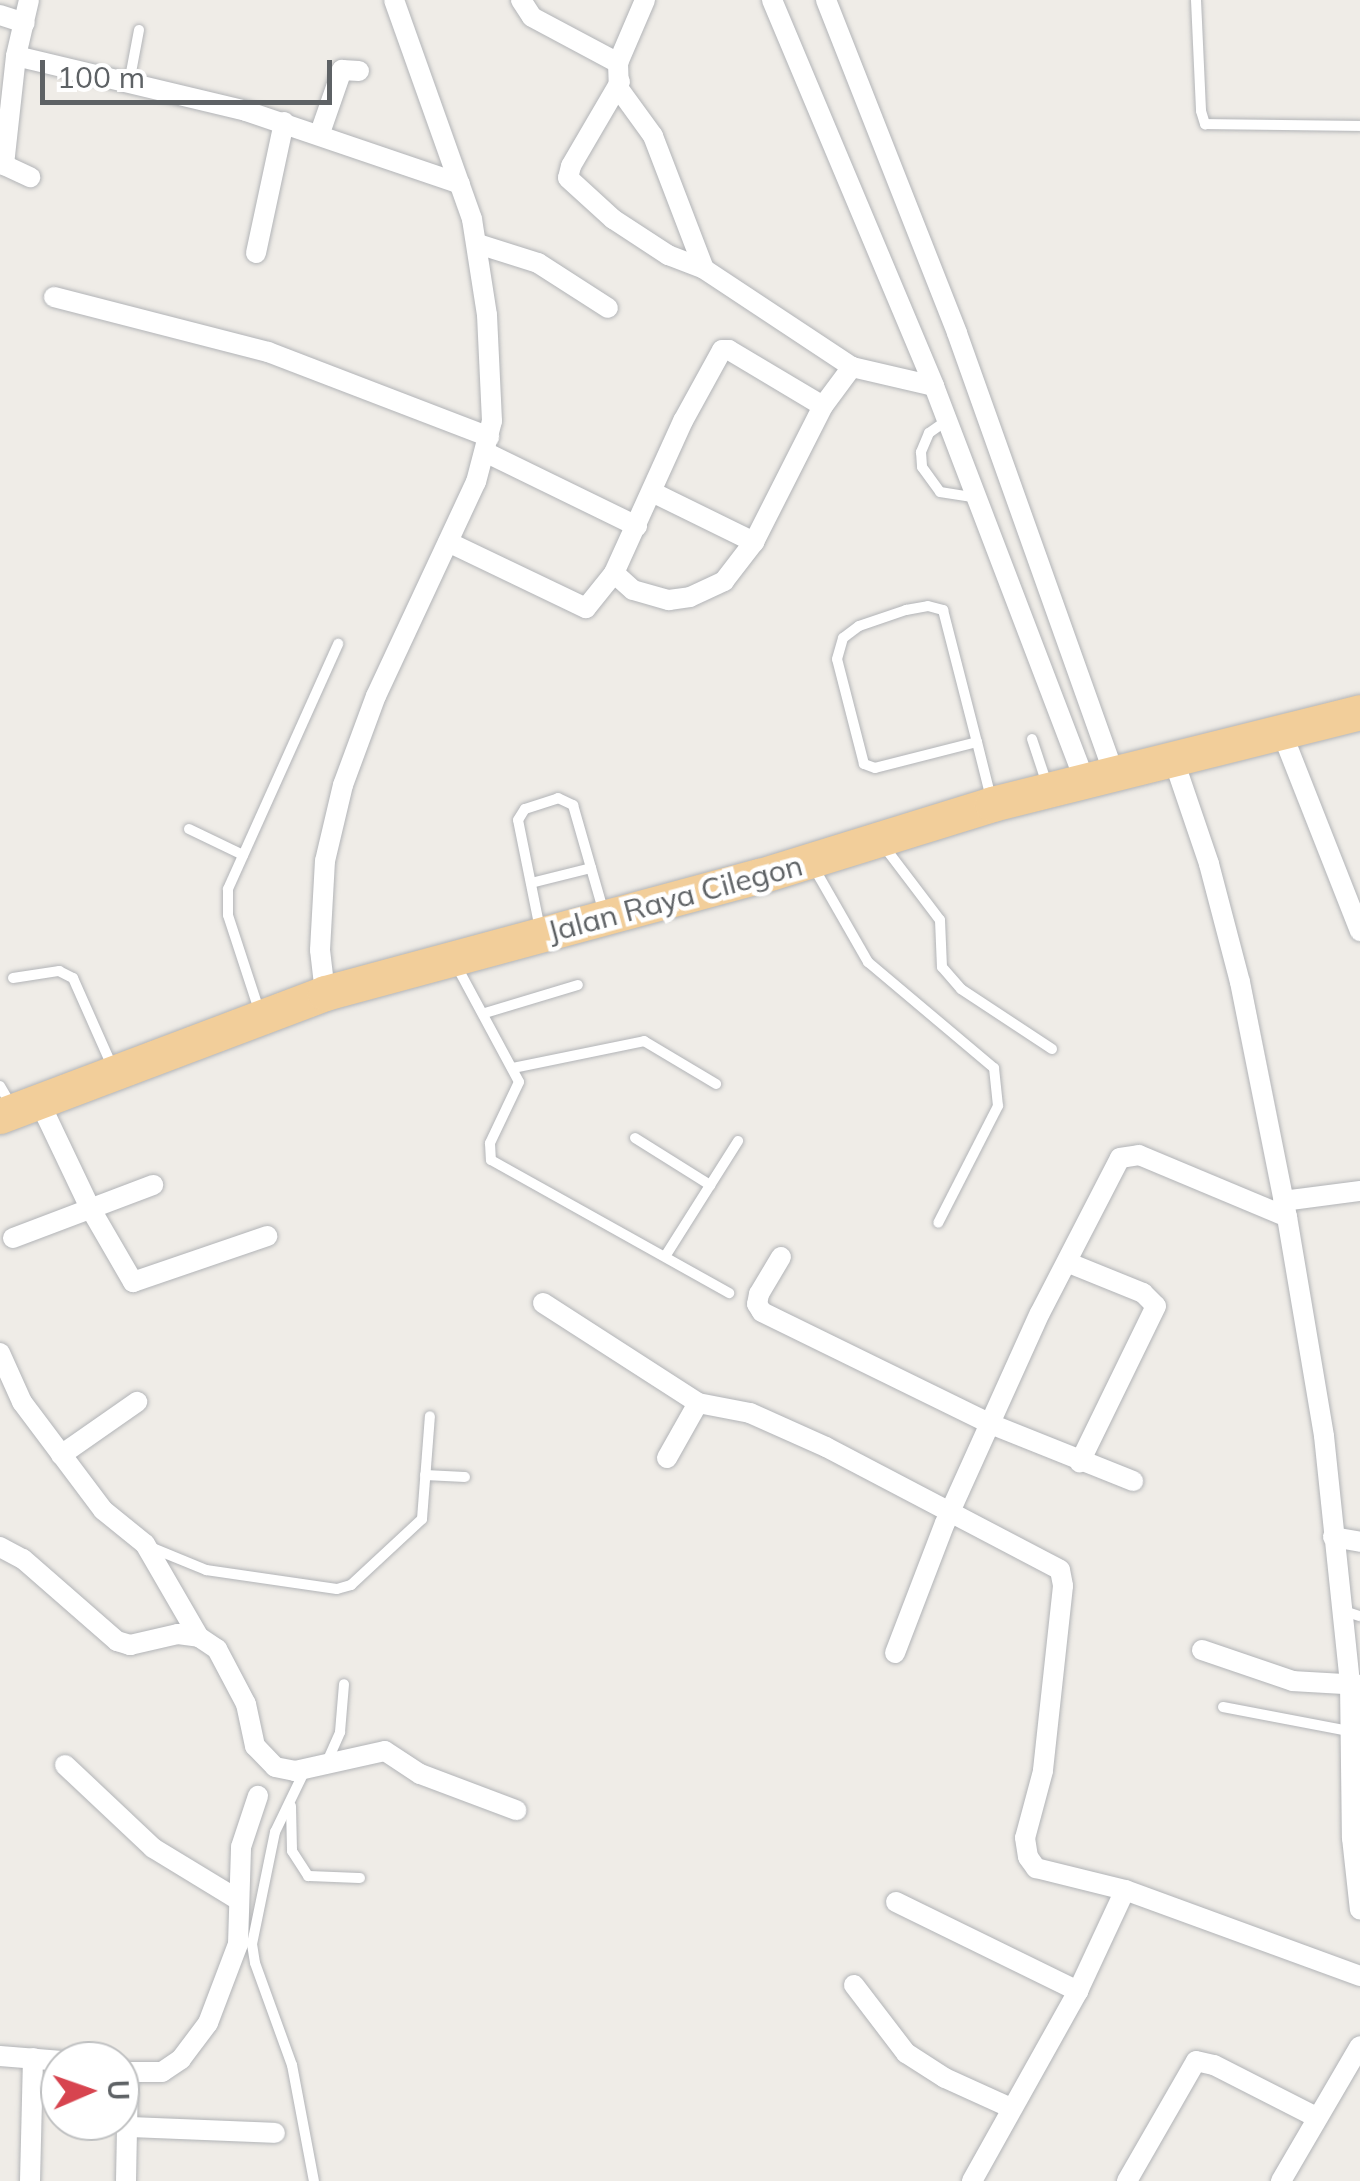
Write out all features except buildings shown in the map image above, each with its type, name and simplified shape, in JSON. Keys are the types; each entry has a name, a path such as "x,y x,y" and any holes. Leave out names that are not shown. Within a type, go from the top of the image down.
{"highway":[{"name":"Jalan Raya Cilegon","path":"13,1104 325,993 810,861 992,804 1360,712"}],"street":[{"path":"29,0 16,56 4,165 30,176"},
{"path":"325,993 322,907 334,818 376,696 488,445 491,355 478,244 394,0"},
{"path":"521,0 532,17 619,73 626,103 653,136 704,270"},
{"path":"645,0 619,73 568,178 613,220 668,254 704,270 852,366 890,379 934,386"},
{"path":"772,0 977,498 1099,777"},
{"path":"826,0 1000,448 1099,777"},
{"path":"0,16 25,24"},
{"path":"16,56 284,122 460,184"},
{"path":"320,134 342,70 359,72"},
{"path":"256,253 284,122"},
{"path":"478,244 538,263 608,308"},
{"path":"54,297 268,352 488,445 637,526"},
{"path":"448,542 581,608 594,602 614,573 722,350 730,350 823,406"},
{"path":"614,573 633,590 656,598 690,597 724,580 754,542 823,406 852,366"},
{"path":"963,460 1000,448"},
{"path":"652,492 754,542"},
{"path":"1282,733 1360,931"},
{"path":"1173,758 1209,864 1240,982 1324,1436 1334,1537 1350,1612 1360,1910"},
{"path":"13,1104 89,1206 133,1282 267,1236"},
{"path":"895,1653 952,1510 1040,1313 1120,1158 1129,1154 1285,1209 1360,1191"},
{"path":"13,1238 89,1206 153,1185"},
{"path":"781,1257 760,1294 757,1304 762,1312 993,1425 1133,1482"},
{"path":"1069,1262 1144,1293 1156,1306 1151,1326 1080,1462"},
{"path":"543,1303 698,1403 750,1412 952,1510 1060,1570 1063,1586 1044,1771 1026,1838 1028,1856 1036,1868 1125,1890 1360,1976"},
{"path":"0,1353 22,1402 102,1510 145,1544 199,1637"},
{"path":"61,1455 138,1402"},
{"path":"666,1458 698,1403"},
{"path":"1334,1537 1360,1542"},
{"path":"0,1547 23,1559 117,1641 130,1644 178,1634 199,1637 217,1649 234,1676 255,1746 264,1759 283,1770 316,1767 385,1751 420,1774 516,1810"},
{"path":"1202,1650 1293,1681 1355,1684"},
{"path":"65,1765 154,1848 237,1899"},
{"path":"140,2073 162,2072 196,2044 232,1968 238,1944 237,1899 246,1822 258,1796"},
{"path":"972,2181 1078,1991 1125,1890"},
{"path":"896,1902 1078,1991"},
{"path":"854,1985 906,2053 944,2078 1011,2108"},
{"path":"1281,2181 1360,2046"},
{"path":"0,2056 40,2059"},
{"path":"30,2181 33,2058"},
{"path":"1127,2181 1196,2061 1214,2065 1316,2117"},
{"path":"140,2128 275,2132"},
{"path":"126,2181 128,2141"}],"lane":[{"path":"1196,0 1201,111 1206,124 1360,126"},
{"path":"128,84 139,30"},
{"path":"946,421 929,433 921,452 922,467 940,492 977,498"},
{"path":"977,742 875,768 864,764 837,659 843,638 859,626 906,610 928,606 943,610 977,742 992,804"},
{"path":"260,1016 226,902 242,855 338,644"},
{"path":"1032,738 1049,790"},
{"path":"542,934 518,820 525,809 558,798 573,804 605,917"},
{"path":"189,829 242,855"},
{"path":"879,840 940,920 942,967 961,989 1052,1049"},
{"path":"810,861 868,962 994,1068 998,1106 938,1223"},
{"path":"531,883 591,868"},
{"path":"452,958 485,1012 513,1068 518,1089 490,1144 491,1160 730,1293"},
{"path":"13,978 59,971 73,978 114,1071"},
{"path":"485,1012 578,985"},
{"path":"513,1068 644,1040 716,1084"},
{"path":"636,1138 710,1186"},
{"path":"666,1256 738,1141"},
{"path":"145,1544 206,1570 337,1588 351,1584 418,1528 430,1416"},
{"path":"425,1475 465,1477"},
{"path":"314,2181 292,2064 255,1963 252,1944 275,1832 340,1732 344,1684"},
{"path":"1223,1707 1355,1733"},
{"path":"316,1767 290,1810 292,1851 308,1876 360,1878"}]}
